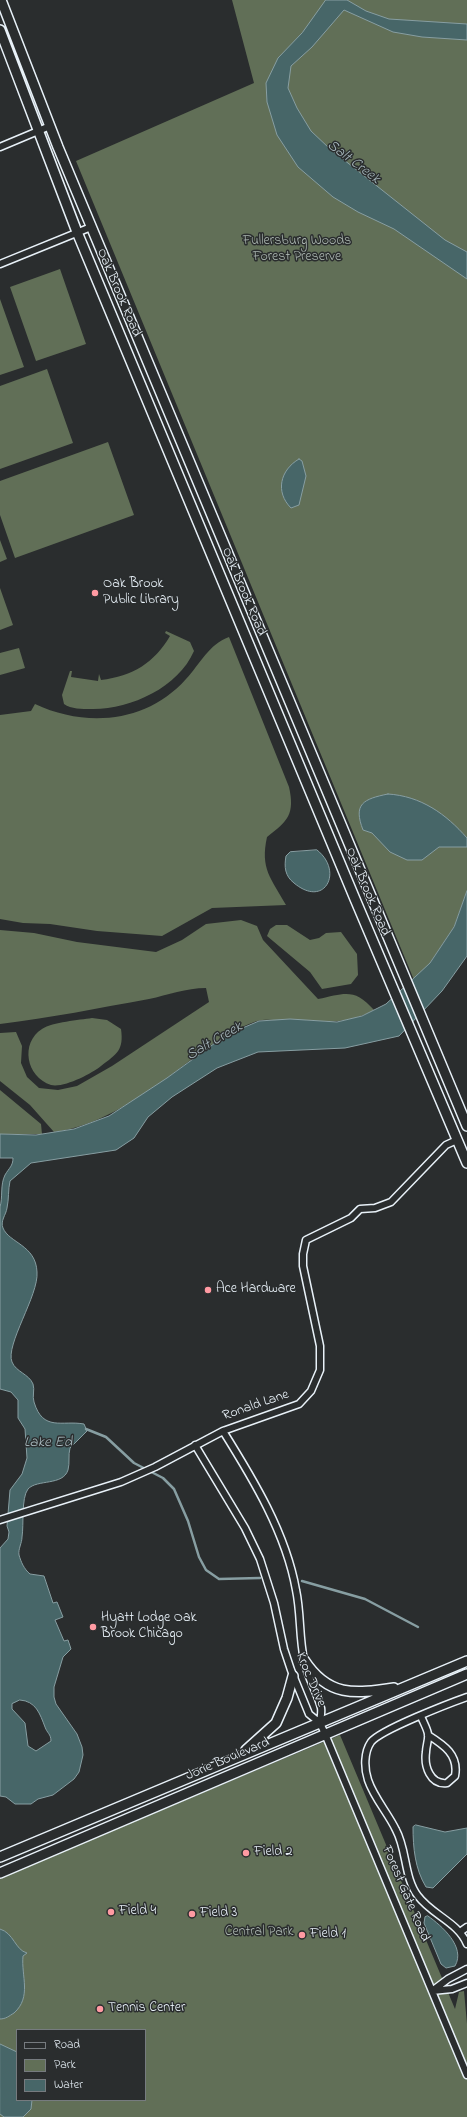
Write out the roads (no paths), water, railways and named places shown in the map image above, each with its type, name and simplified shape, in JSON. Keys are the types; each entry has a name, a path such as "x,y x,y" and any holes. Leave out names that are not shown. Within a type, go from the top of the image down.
{"main road":[{"name":"Oak Brook Road","path":"1,0 91,227 428,1036 467,1126"},
{"name":"Oak Brook Road","path":"0,30 78,232 390,982 467,1163"},
{"path":"304,1660 313,1674 324,1683 339,1690 357,1692 407,1686"},
{"name":"Jorie Boulevard","path":"0,1857 467,1661"},
{"name":"Jorie Boulevard","path":"0,1873 467,1674"},
{"path":"239,1756 270,1730 276,1723 287,1698 293,1676"}],"street":[{"path":"0,146 50,126"},
{"path":"0,264 91,227"},
{"name":"Ronald Lane","path":"0,1520 121,1482 156,1467 223,1431 299,1404 311,1391 320,1370 320,1346 302,1266 306,1240 350,1218 360,1209 375,1208 391,1202 446,1145 457,1140"},
{"name":"Kroc Drive","path":"223,1431 264,1503 283,1544 296,1590 304,1660 309,1679 321,1709 320,1723"},
{"name":"Kroc Drive","path":"196,1445 245,1528 260,1560 274,1603 284,1649 293,1676 310,1714 320,1723"},
{"path":"467,1697 380,1733 372,1740 366,1753 368,1779 399,1837 414,1890 427,1906 460,1932 467,1944"},
{"path":"421,1716 428,1735 426,1752 427,1767 433,1779 437,1783 447,1784 455,1776 453,1757 444,1745 428,1735"},
{"name":"Forest Gate Road","path":"320,1723 467,2075"},
{"path":"460,1932 467,1927"},
{"path":"432,1991 448,1979 467,1969"},
{"path":"432,1991 452,1989 467,1983"}],"water":[{"path":"326,0 347,0 366,11 389,19 467,24 467,40 422,37 393,32 344,10 312,47 291,66 288,88 297,108 311,131 329,148 445,240 467,252 467,279 394,229 358,212 333,197 298,167 277,135 267,102 266,83 278,58 302,33"},
{"path":"299,459 302,461 306,476 299,505 291,508 286,502 281,488 287,469"},
{"path":"388,794 400,795 422,802 441,814 467,838 467,847 439,847 422,860 407,860 390,852 372,833 363,830 359,814 362,804 366,801"},
{"path":"317,850 325,859 329,868 330,877 322,890 314,892 305,890 294,883 287,874 285,864 286,856 290,852"},
{"name":"Lake Ed","path":"467,891 467,956 442,991 399,1036 345,1048 258,1052 217,1068 172,1097 148,1117 134,1138 116,1150 31,1163 10,1181 7,1208 2,1225 6,1233 32,1256 37,1272 33,1293 13,1344 11,1354 12,1362 16,1368 29,1378 33,1384 34,1402 43,1418 54,1423 84,1424 87,1431 70,1448 69,1467 65,1475 56,1480 37,1484 28,1489 24,1499 23,1532 19,1553 23,1565 30,1574 44,1576 53,1603 57,1602 63,1617 55,1620 64,1641 68,1640 71,1649 63,1657 54,1687 54,1697 56,1704 77,1734 82,1747 83,1755 79,1772 74,1779 53,1795 38,1799 31,1804 15,1804 6,1797 0,1796 0,1548 8,1539 9,1532 7,1526 10,1490 22,1474 27,1458 25,1429 18,1418 18,1400 11,1392 0,1389 0,1207 3,1179 12,1165 13,1158 0,1158 0,1134 36,1135 74,1129 109,1116 167,1078 226,1035 259,1021 290,1019 337,1022 362,1016 386,1004 430,963 454,927","holes":["20,1700 25,1701 37,1709 51,1739 51,1741 36,1751 28,1746 25,1723 12,1709 12,1704"]},
{"path":"416,1825 445,1832 467,1828 467,1854 433,1888 426,1887 417,1866 413,1835 413,1827"},
{"path":"428,1916 446,1931 455,1944 458,1959 455,1966 446,1968 441,1964 424,1923 425,1917"},
{"path":"0,1929 5,1931 20,1949 27,1953 23,1956 23,2000 14,2013 6,2018 0,2019"},
{"path":"0,2044 16,2052 16,2101 32,2101 31,2109 23,2117 4,2117 0,2114"}],"waterway":[{"path":"86,1429 106,1437 134,1463 163,1478 174,1489 188,1521 199,1557 206,1570 219,1579 260,1578"},
{"path":"302,1581 365,1599 418,1627"}],"place":[{"name":"Oak Brook Public Library","path":"95,593"},
{"name":"Ace Hardware","path":"208,1290"},
{"name":"Hyatt Lodge Oak Brook Chicago","path":"93,1627"},
{"name":"Field 2","path":"246,1853"},
{"name":"Field 4","path":"111,1912"},
{"name":"Field 3","path":"192,1914"},
{"name":"Field 1","path":"302,1935"},
{"name":"Tennis Center","path":"100,2009"}],"water label":[{"name":"Salt Creek","path":"353,163"},
{"name":"Salt Creek","path":"215,1042"}],"park label":[{"name":"Fullersburg Woods Forest Preserve","path":"297,250"},
{"name":"Central Park","path":"259,1933"}]}
